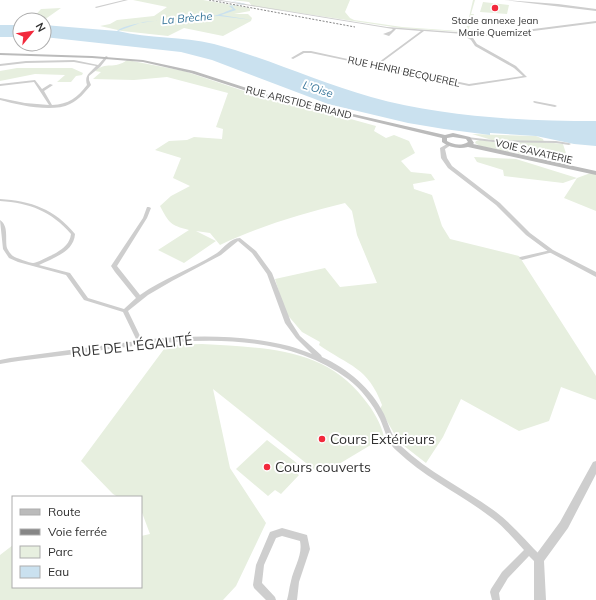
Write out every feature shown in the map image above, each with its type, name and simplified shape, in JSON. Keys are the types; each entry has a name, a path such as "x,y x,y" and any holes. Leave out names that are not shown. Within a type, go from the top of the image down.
{"main road":[{"name":"RUE ARISTIDE BRIAND","path":"1,54 107,57 143,61 192,72 277,99 305,104 444,137 457,135 468,138"},
{"path":"444,137 444,141 449,144"},
{"path":"468,138 471,142 469,145"},
{"name":"VOIE SAVATERIE","path":"449,144 457,147 469,145 596,173"}],"street":[{"path":"96,7 127,0"},
{"path":"216,0 245,6 297,12 395,28 494,35"},
{"path":"505,0 540,2 596,10"},
{"path":"564,2 565,6"},
{"path":"457,33 474,38 596,22"},
{"path":"392,32 395,28"},
{"path":"375,66 423,30"},
{"name":"RUE HENRI BECQUEREL","path":"292,58 308,51 469,85 524,77 515,67 475,44 474,38"},
{"path":"0,99 22,104 51,106 66,104 78,97 89,85 87,80 88,76 107,57"},
{"path":"0,65 26,62 74,61 99,66"},
{"path":"0,85 35,81 51,106"},
{"path":"42,91 52,85"},
{"path":"535,102 555,106"},
{"path":"468,138 569,144"},
{"path":"449,144 442,148 444,158 450,167 498,204 528,234 551,251 596,274"},
{"path":"0,200 26,203 47,211 62,220 73,234 72,240 67,246 54,255 34,265"},
{"path":"140,299 116,272 114,266 146,218 149,208"},
{"path":"0,221 4,231 2,248 11,257 68,274 86,299 125,311 140,342"},
{"path":"125,311 140,299 220,253 232,242 238,239 254,252 270,274 288,323 298,337 320,358"},
{"path":"522,258 551,251"},
{"name":"RUE DE L'ÉGALITÉ","path":"0,362 140,342 194,339 241,341 293,349 320,358 349,376 360,386 380,413 398,448 424,468 496,516 539,560"},
{"path":"540,600 539,560 564,525 596,465"},
{"path":"272,600 258,585 260,565 274,535 282,532 304,538 306,549 295,582 293,598 290,600"},
{"path":"496,600 494,592 505,575 529,551"}],"green space":[{"path":"133,0 203,0 250,8 250,11 234,14 248,14 252,18 251,21 223,36 184,28 168,36 122,31 100,26 110,24 117,20 154,16 167,7"},
{"path":"232,0 350,0 345,12 354,20 402,27 459,31 466,30 473,0 475,0 471,14 474,14 468,31 465,32 400,28 252,6 249,2"},
{"name":"Stade annexe Jean Marie Quemizet","path":"483,2 509,5 507,14 480,12"},
{"path":"61,8 52,14 52,12 38,12 41,9"},
{"path":"127,60 184,71 262,97 263,99 266,98 289,102 376,126 374,131 386,138 394,135 409,141 415,153 401,161 411,172 431,174 435,180 413,184 414,189 432,195 442,226 450,239 519,256 596,376 596,400 561,387 549,421 519,431 461,399 443,437 426,463 399,442 380,409 382,405 377,392 364,375 319,345 320,342 302,332 285,312 275,279 325,268 340,287 377,283 357,235 352,211 345,203 329,207 266,226 220,245 210,233 196,231 216,241 184,263 158,250 189,230 174,225 168,220 160,206 171,196 190,186 173,178 181,158 155,150 169,141 187,140 194,137 222,139 223,129 216,127 228,93 167,77 134,80 93,79 101,72 95,71 99,68 103,66 118,65"},
{"path":"17,68 72,68 83,73 82,75 76,76 71,82 57,82 65,75 35,74 0,81 0,71"},
{"path":"472,134 536,136 543,139 544,142 563,144 569,163 530,155 522,145 515,144 516,141 492,140"},
{"path":"480,140 500,143 501,145 508,144 530,156 480,146 475,143 476,141"},
{"path":"474,157 516,159 577,178 563,183 504,176 503,170 477,162"},
{"path":"596,171 596,211 564,198 577,178"},
{"path":"202,344 269,349 311,359 330,369 348,382 364,399 379,422 384,437 329,470 323,464 316,471 213,389 230,468 266,523 236,586 223,600 0,600 0,555 12,546 12,588 142,588 142,536 150,534 142,513 142,496 116,496 81,461 167,345"},
{"name":"Cours couverts","path":"267,440 298,464 292,470 299,475 281,494 275,490 268,496 236,469"}],"water":[{"path":"228,0 246,4 232,6 236,10 221,15 252,20 219,16 204,17 218,15 233,9 229,6 243,4"},
{"name":"L'Oise","path":"139,23 118,31 130,34 202,41 214,44 253,56 351,91 398,104 454,113 511,119 596,121 596,146 574,144 536,136 490,133 490,135 408,123 328,104 212,60 181,52 52,38 52,26 117,31"},
{"path":"0,25 12,25 12,37 0,37"}],"railway":[{"path":"209,0 355,27"}],"place":[{"name":"Stade annexe Jean Marie Quemizet","path":"495,8"},
{"name":"Cours Extérieurs","path":"322,439"},
{"name":"Cours couverts","path":"267,467"}],"water label":[{"name":"La Brèche","path":"187,18"}]}
